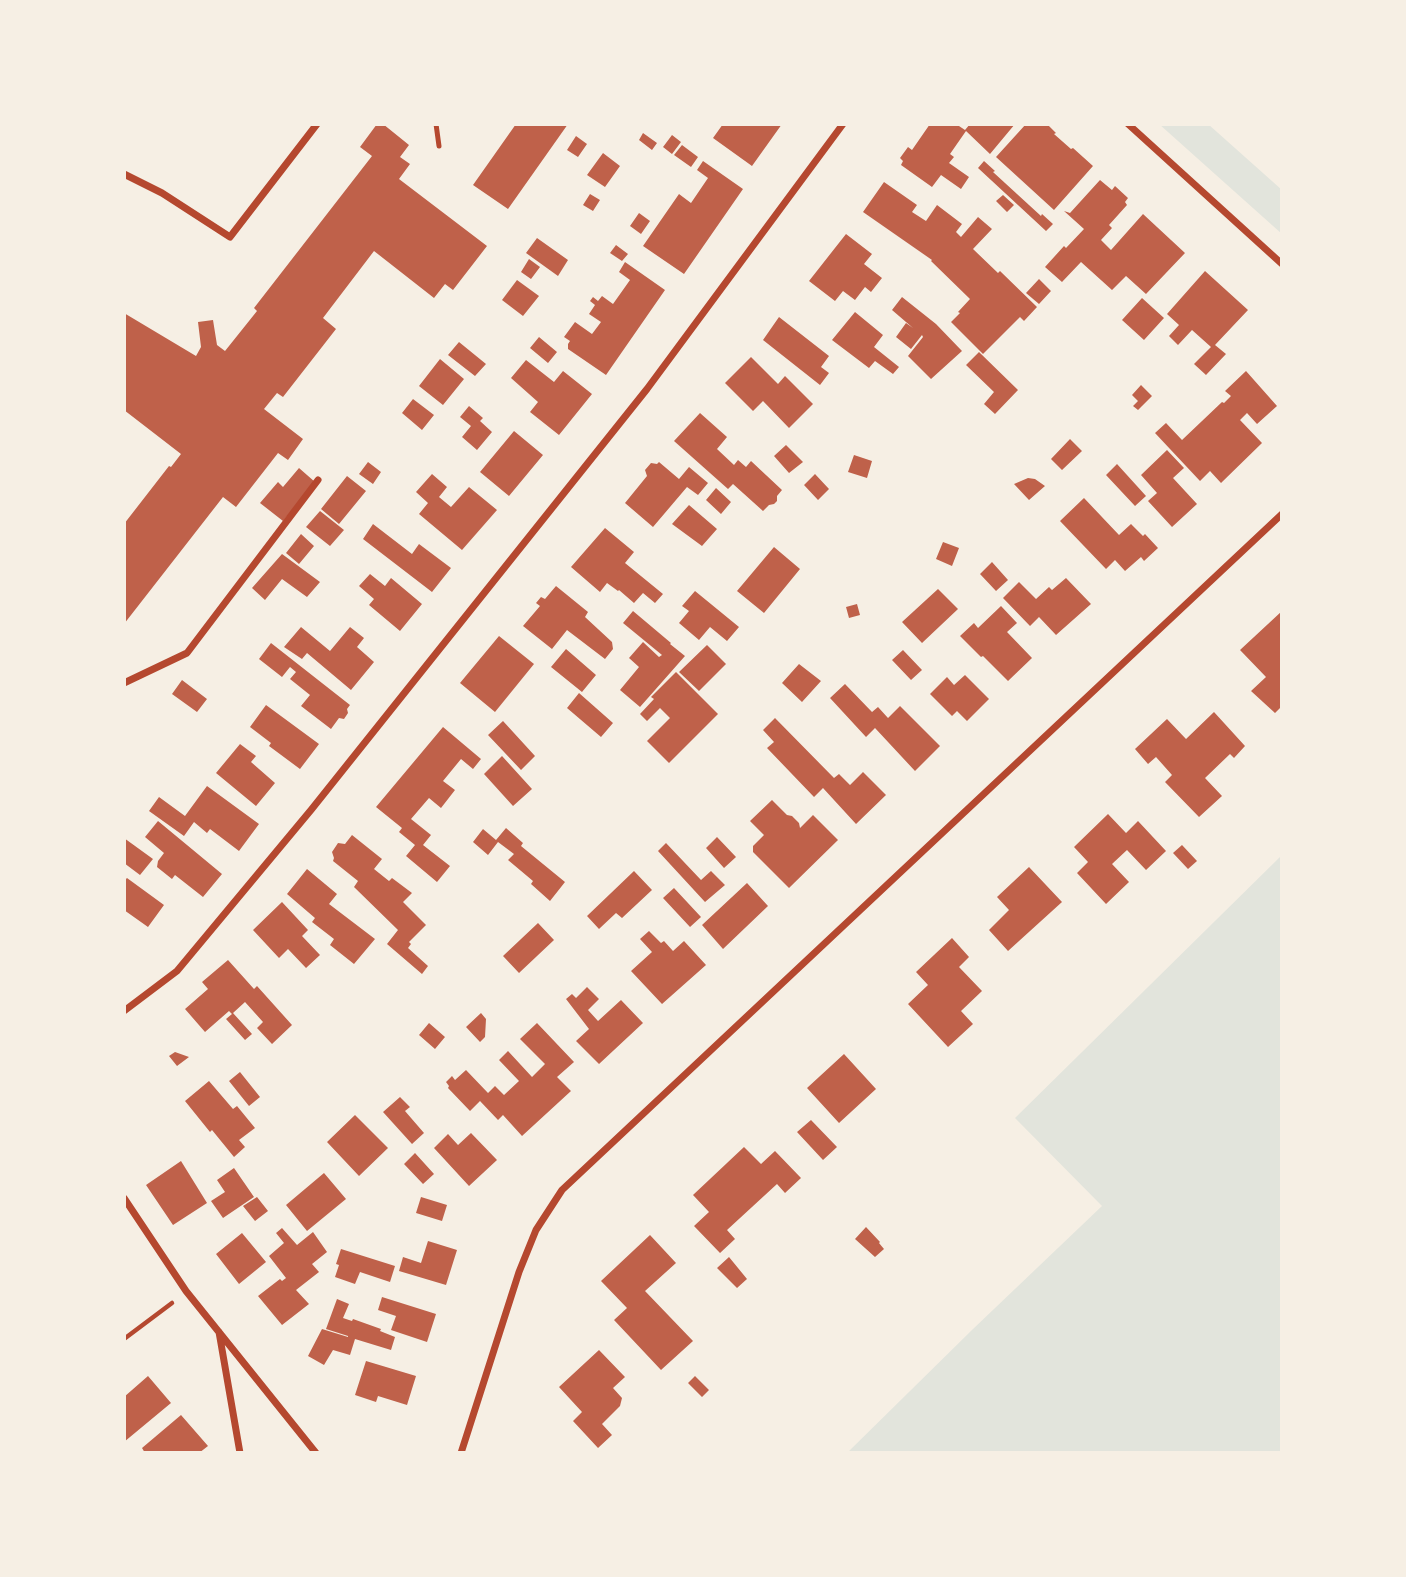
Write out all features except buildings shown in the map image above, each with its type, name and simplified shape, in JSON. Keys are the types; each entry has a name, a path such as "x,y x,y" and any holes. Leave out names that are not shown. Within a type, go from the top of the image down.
{"street":[{"path":"124,174 162,193 230,237 317,124"},
{"path":"124,1011 177,971 311,810 647,389 843,124"},
{"path":"1128,124 1282,264"},
{"path":"124,683 187,653 318,480"},
{"path":"461,1453 519,1272 536,1230 562,1190 1282,514"},
{"path":"124,1199 186,1291 316,1453"},
{"path":"218,1331 240,1453"}],"lane":[{"path":"436,124 439,146"}],"path":[{"path":"124,1339 186,1291"}],"shaded area":[{"path":"1159,124 1208,124 1282,190 1282,234"},
{"path":"1282,855 1282,1453 847,1453 1102,1206 1015,1118"}]}
